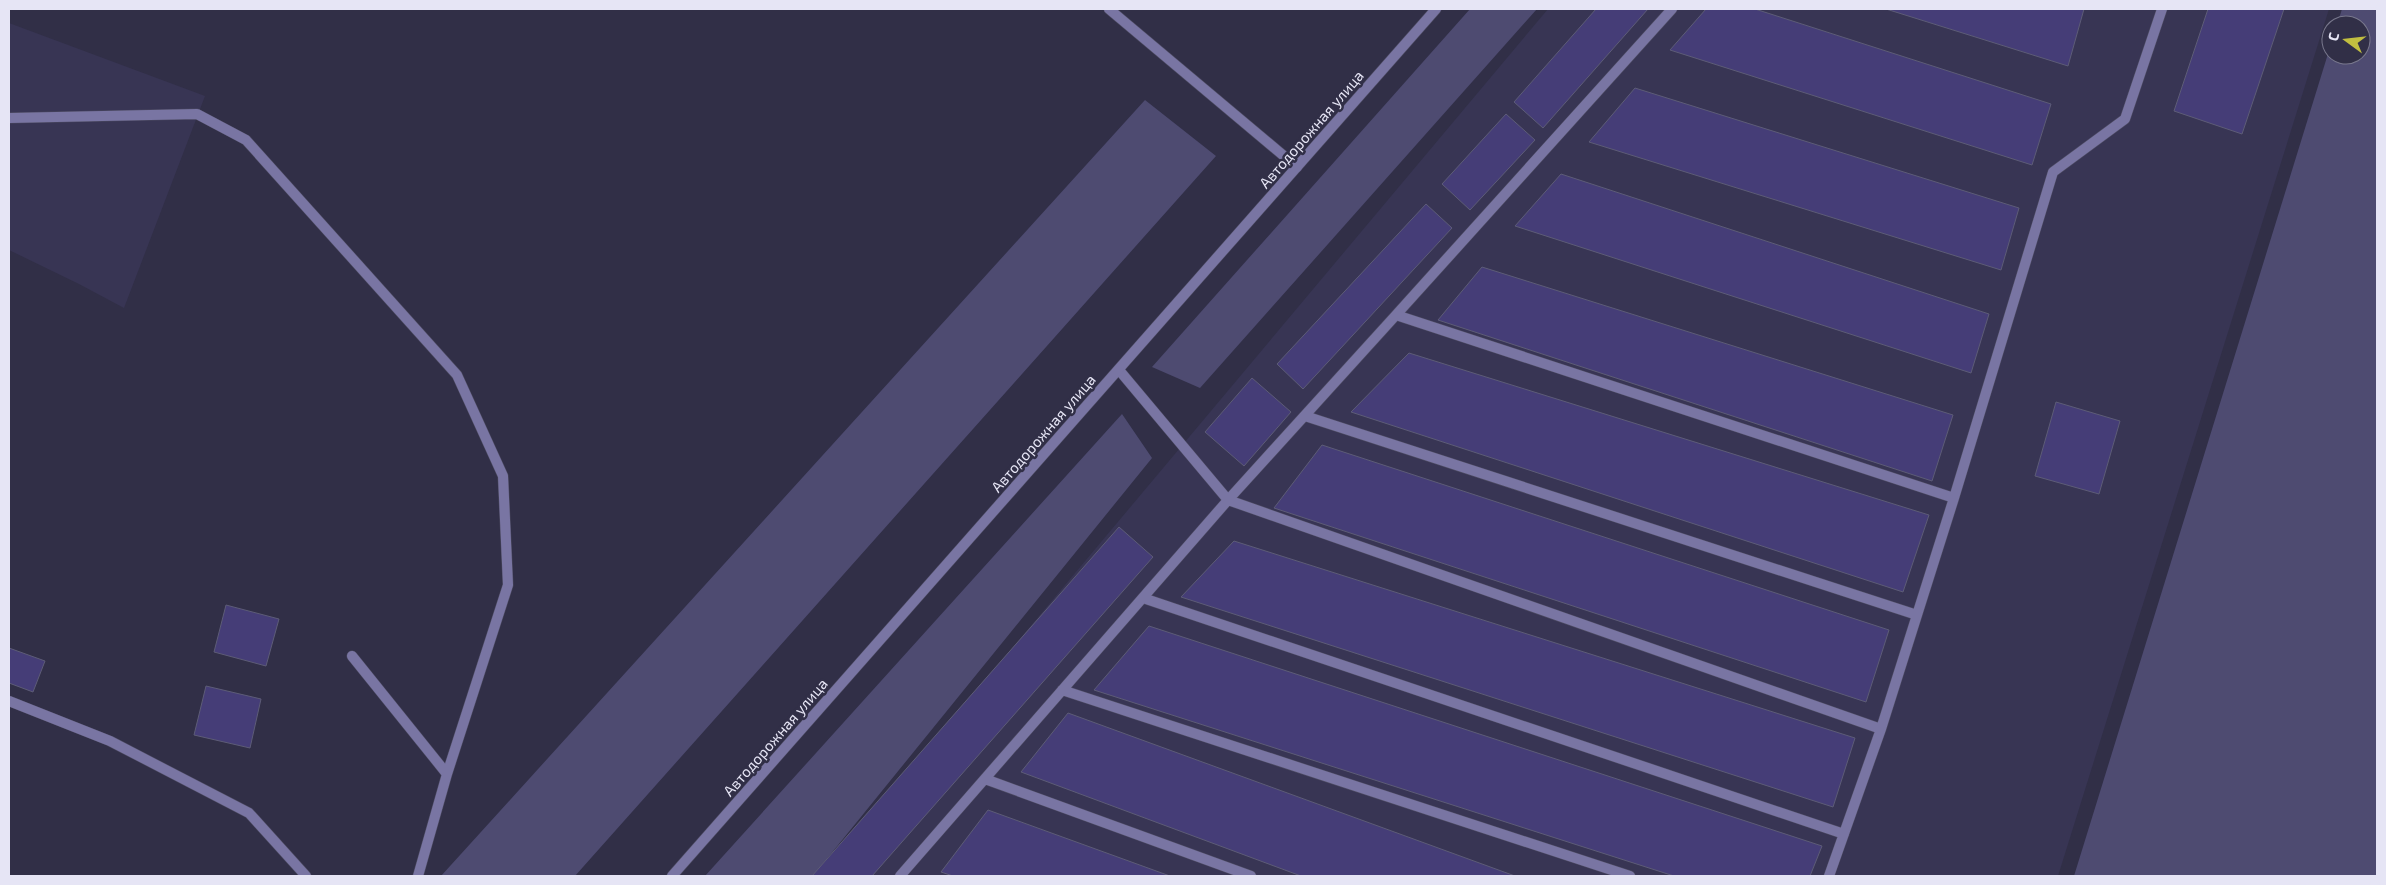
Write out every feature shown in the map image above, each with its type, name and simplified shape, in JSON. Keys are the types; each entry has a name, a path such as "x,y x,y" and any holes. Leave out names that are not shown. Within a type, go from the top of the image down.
{"street":[{"path":"1109,9 1297,167"},
{"name":"Автодорожная улица","path":"672,876 1436,9"},
{"path":"904,875 1228,500 1672,9"},
{"path":"1829,876 1881,729 1954,498 2053,172 2125,119 2162,9"},
{"path":"9,118 197,114 246,140 457,375 503,476 508,585 447,774 418,876"},
{"path":"1396,315 1954,498"},
{"path":"1118,370 1228,500 1881,729"},
{"path":"1305,416 1917,615"},
{"path":"1143,598 1844,834"},
{"path":"352,656 447,774"},
{"path":"1062,690 1630,876"},
{"path":"9,701 110,741 249,813 306,876"},
{"path":"985,779 1252,876"}],"shaded area":[{"path":"1470,9 1537,9 1200,388 1152,367"},
{"path":"1548,9 2329,9 2327,15 2321,15 2321,35 2058,876 821,876"},
{"path":"2342,9 2377,9 2377,876 2074,876 2325,65 2371,65 2371,15 2340,15"},
{"path":"9,23 205,96 124,308 9,250"},
{"path":"1145,100 1216,156 575,876 441,876"},
{"path":"1122,414 1152,458 813,876 705,876"}],"building":[{"path":"1596,9 1648,9 1543,128 1514,102"},
{"path":"1706,9 1755,9 2051,104 2032,165 1670,50"},
{"path":"1886,9 2084,9 2068,66"},
{"path":"2208,9 2284,9 2242,134 2174,111"},
{"path":"1635,88 2019,208 2001,270 1589,142"},
{"path":"1506,114 1535,140 1470,210 1442,184"},
{"path":"1561,174 1989,314 1971,373 1515,226"},
{"path":"1426,204 1452,228 1303,389 1277,364"},
{"path":"1482,267 1953,415 1932,481 1438,320"},
{"path":"1409,353 1929,515 1903,592 1351,412"},
{"path":"1252,378 1291,412 1244,466 1205,432"},
{"path":"2056,402 2120,421 2099,494 2035,476"},
{"path":"1322,445 1889,630 1866,702 1274,508"},
{"path":"1119,527 1153,557 872,876 812,876"},
{"path":"1234,541 1855,738 1833,807 1181,597"},
{"path":"226,605 279,619 266,666 214,652"},
{"path":"1149,626 1822,846 1810,876 1674,876 1094,690"},
{"path":"9,648 45,661 33,692 9,683"},
{"path":"206,686 261,699 250,748 194,735"},
{"path":"1068,713 1515,876 1301,876 1021,772"},
{"path":"988,810 1170,876 953,876 941,872"}]}
